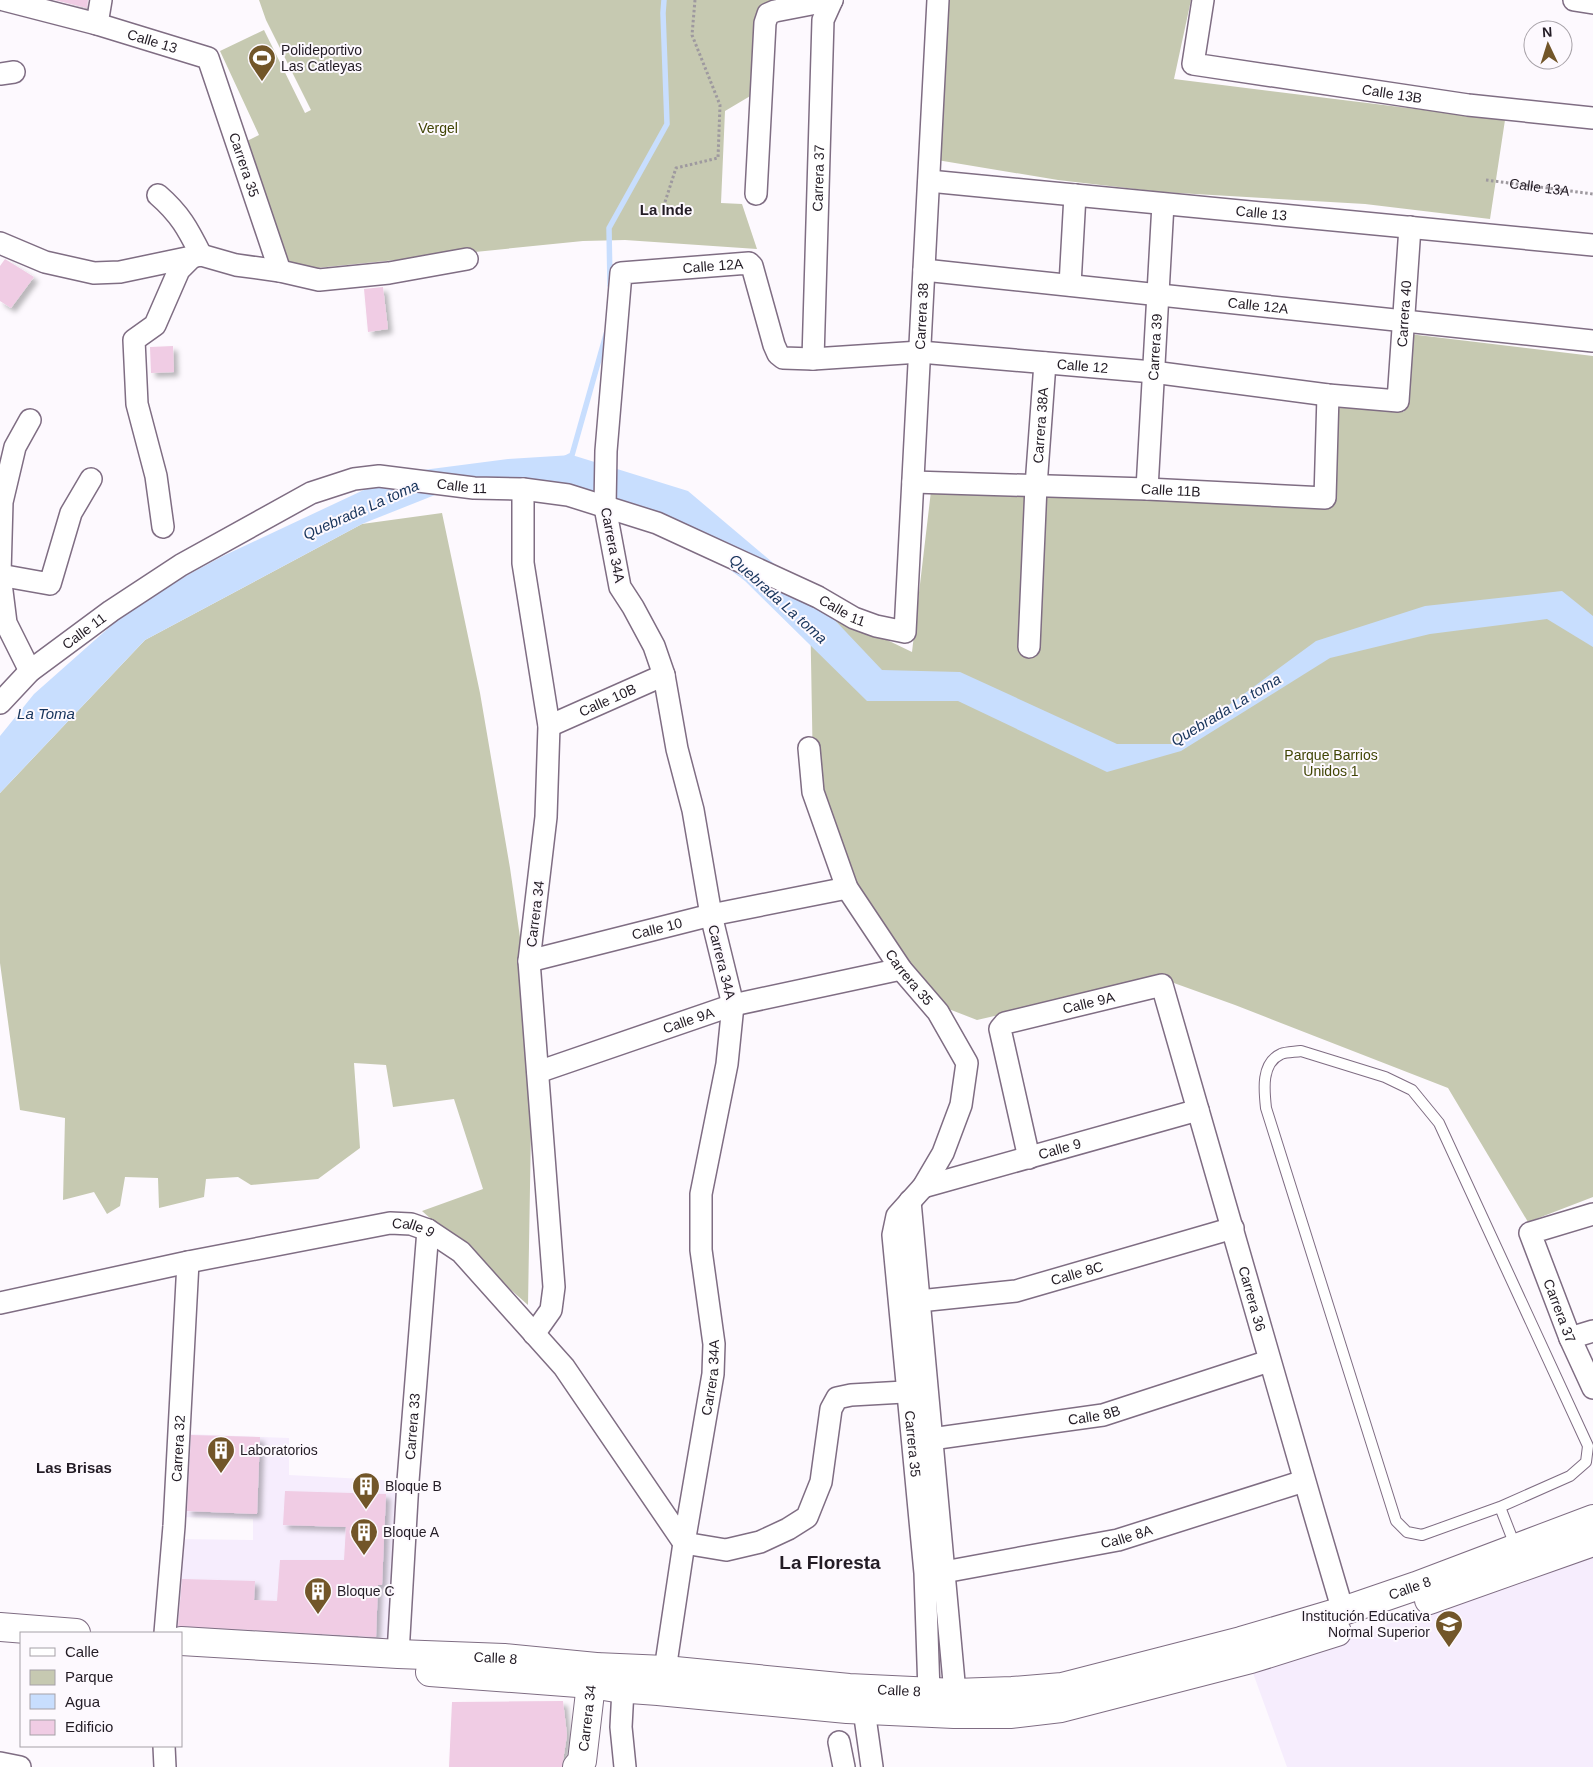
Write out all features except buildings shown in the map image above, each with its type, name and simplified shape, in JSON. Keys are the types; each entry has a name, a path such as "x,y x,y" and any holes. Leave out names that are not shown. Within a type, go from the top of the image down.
{"main road":[{"name":"Calle 8","path":"182,1641 398,1654 504,1658 593,1675 623,1689 661,1680 864,1710 1010,1714 1061,1708 1251,1659 1341,1631 1519,1557 1593,1519"},
{"name":"Calle 8","path":"182,1658 220,1658 382,1668 473,1676 593,1675 661,1680 942,1692 1012,1691 1062,1687 1241,1641 1343,1611 1416,1586 1519,1557 1593,1542"},
{"path":"0,1627 63,1632"},
{"path":"0,1645 20,1646"},
{"name":"Carrera 34","path":"577,1767 582,1761 593,1675"}],"street":[{"path":"4,0 97,24 101,0"},
{"path":"756,194 765,23 768,14 832,0"},
{"name":"Carrera 37","path":"813,359 823,20 832,0"},
{"name":"Carrera 38","path":"905,632 938,0"},
{"name":"Calle 13B","path":"1203,0 1193,64 1468,105 1593,116"},
{"path":"1574,0 1593,3"},
{"name":"Calle 13","path":"97,24 208,58"},
{"name":"Carrera 35","path":"208,58 280,271"},
{"name":"Calle 13","path":"928,181 1593,245"},
{"path":"158,195 173,208 184,222 197,255"},
{"path":"1070,285 1075,195"},
{"name":"Carrera 39","path":"1147,489 1163,204"},
{"name":"Carrera 40","path":"1398,401 1410,228"},
{"path":"0,243 45,262 94,273 120,272 197,255 236,265 280,271 319,280 389,273 467,258"},
{"path":"163,527 156,476 137,404 134,340 154,325 179,270 197,255"},
{"name":"Calle 12A","path":"621,273 749,263 752,266 774,345"},
{"name":"Calle 12A","path":"924,270 1593,341"},
{"name":"Carrera 34A","path":"621,273 606,451 605,505 620,587 654,646 664,675 677,749 693,810 711,915 733,1005 727,1064 701,1194 701,1250 714,1344 713,1374 661,1680"},
{"name":"Calle 12","path":"774,345 778,354 784,358 813,359 920,352 1153,372 1328,395 1398,401"},
{"name":"Carrera 38A","path":"1029,648 1036,486 1045,364"},
{"name":"Calle 11B","path":"913,482 1147,489 1325,498 1328,395"},
{"path":"30,420 15,447 2,502 0,575 6,624 30,671"},
{"name":"Calle 11","path":"0,702 30,671 111,611 181,565 311,493 354,479 379,476 474,488 523,489 568,495 605,505 657,523 818,597 854,618 876,626 905,632"},
{"path":"0,575 50,584 70,514 91,479"},
{"name":"Carrera 34","path":"523,489 523,562 549,726 546,817 529,961 554,1287 551,1310 534,1334"},
{"name":"Calle 10B","path":"549,726 664,675"},
{"name":"Carrera 35","path":"809,748 813,792 847,888 901,969 938,1012 967,1063 961,1105 943,1153 916,1194 897,1216 894,1235 918,1391 922,1441 925,1574 942,1692"},
{"name":"Calle 10","path":"529,961 711,915 847,888"},
{"name":"Calle 9A","path":"538,1072 733,1005 901,969"},
{"name":"Calle 9A","path":"1029,1158 1000,1030 1005,1023 1162,985"},
{"name":"Carrera 36","path":"1162,985 1233,1228 1269,1361 1343,1611"},
{"name":"Calle 9","path":"916,1194 1029,1158 1198,1110"},
{"name":"Carrera 35","path":"916,1194 919,1301 918,1391"},
{"name":"Carrera 37","path":"1593,1214 1530,1233 1570,1338 1593,1388"},
{"name":"Calle 9","path":"0,1303 188,1262 390,1224 411,1224 428,1230 461,1252 564,1367 684,1543"},
{"name":"Calle 8C","path":"919,1301 1016,1291 1233,1228"},
{"name":"Carrera 33","path":"398,1654 408,1481 428,1230"},
{"name":"Carrera 32","path":"165,1632 174,1526 188,1262"},
{"path":"1570,1338 1593,1331"},
{"name":"Calle 8B","path":"922,1441 1103,1415 1269,1361"},
{"path":"684,1543 726,1550 760,1542 788,1529 806,1517 821,1482 831,1409 837,1398 851,1394 918,1391"},
{"name":"Carrera 35","path":"922,1441 944,1572 942,1692"},
{"name":"Calle 8A","path":"944,1572 1118,1540 1304,1481"},
{"path":"623,1689 621,1727 625,1767"},
{"path":"864,1710 872,1767"},
{"path":"839,1742 844,1767"},
{"path":"164,1747 165,1767"},
{"path":"0,1763 20,1767"}],"lane":[{"path":"1301,1051 1384,1077 1412,1090 1440,1123 1588,1446 1586,1462 1570,1476 1500,1507 1422,1535 1407,1532 1396,1521 1266,1108 1264,1085 1268,1066 1280,1054 1301,1051"},
{"path":"1500,1507 1519,1557"}],"path":[{"path":"665,202 676,168 718,158 720,105 692,35 695,0"},
{"name":"Calle 13A","path":"1486,180 1593,194"}],"shaded area":[{"path":"185,1434 289,1438 289,1475 401,1481 391,1642 174,1629 178,1539 253,1540 253,1519 180,1517"},
{"name":"Institución Educativa Normal Superior","path":"1593,1552 1593,1767 1287,1767 1249,1662 1359,1634"}],"green space":[{"name":"Vergel","path":"259,0 781,0 760,6 757,92 725,111 721,203 742,204 757,249 625,240 583,241 287,271 243,143 259,135 220,51 264,30 305,113 311,110 266,20"},
{"path":"946,0 1191,0 1174,79 1505,120 1490,219 1365,204 1161,192 1058,180 937,160"},
{"name":"Parque Barrios Unidos 1","path":"1409,334 1593,356 1593,1197 1528,1222 1448,1088 1235,1005 1160,978 977,1020 941,1006 916,974 858,887 813,772 810,603 912,652 931,491 1335,504 1339,407 1404,412"},
{"path":"442,513 480,693 510,868 524,965 532,1070 528,1305 422,1211 483,1189 454,1099 393,1107 386,1065 354,1063 360,1148 318,1179 251,1185 238,1177 206,1179 204,1197 159,1208 158,1178 125,1177 120,1206 107,1214 94,1192 63,1200 65,1118 20,1110 0,963 0,793 145,640 362,524"}],"water":[{"name":"La Toma","path":"572,455 688,491 811,595 882,670 960,672 1117,744 1176,744 1316,641 1425,606 1562,591 1593,616 1593,647 1547,619 1430,634 1330,658 1181,751 1107,772 958,701 867,701 745,581 652,511 518,479 435,495 362,524 145,640 0,793 0,736 34,694 139,601 223,556 400,473 508,459"}],"waterway":[{"path":"610,285 609,228 667,124 664,0"},
{"path":"566,458 572,455 607,331"}],"place":[{"name":"Polideportivo Las Catleyas","path":"262,82"},
{"name":"Laboratorios","path":"221,1474"},
{"name":"Bloque B","path":"366,1510"},
{"name":"Bloque A","path":"364,1556"},
{"name":"Bloque C","path":"318,1615"},
{"name":"Institución Educativa Normal Superior","path":"1449,1648"}],"district":[{"name":"La Inde","path":"666,210"},
{"name":"Las Brisas","path":"74,1468"},
{"name":"La Floresta","path":"830,1562"}],"water label":[{"name":"Quebrada La toma","path":"361,510"},
{"name":"Quebrada La toma","path":"778,599"},
{"name":"Quebrada La toma","path":"1226,710"}]}
